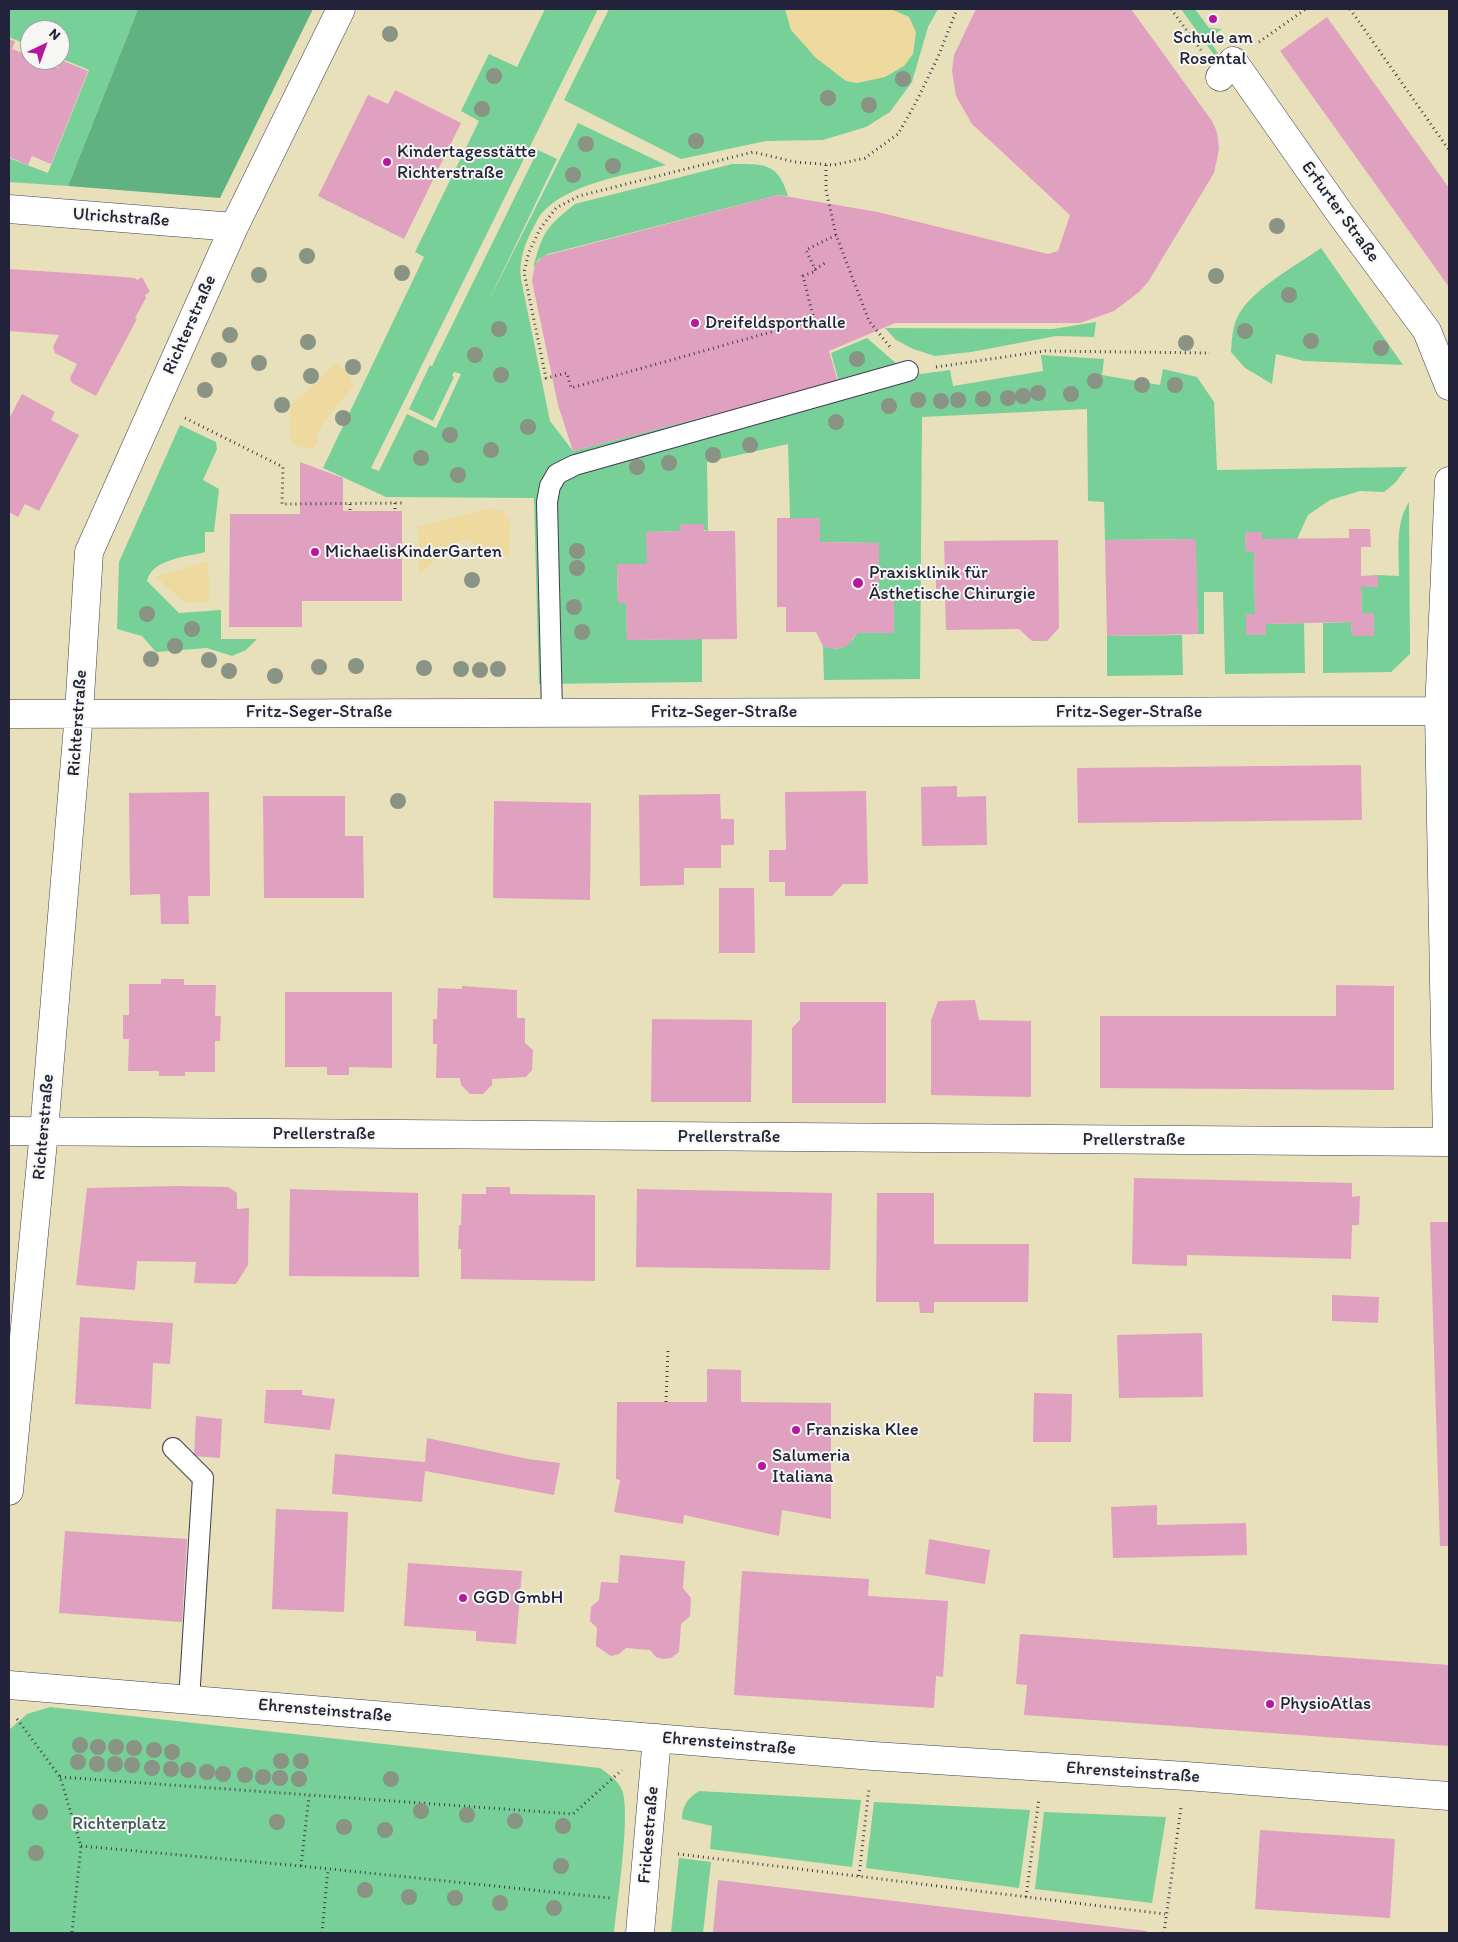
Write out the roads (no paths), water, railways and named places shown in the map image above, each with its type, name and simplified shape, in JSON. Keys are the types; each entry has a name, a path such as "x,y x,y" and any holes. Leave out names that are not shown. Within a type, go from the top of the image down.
{"street":[{"name":"Richterstraße","path":"9,1491 44,1131 79,713 89,552 234,226 341,9"},
{"name":"Erfurter Straße","path":"1227,69 1339,212 1427,331 1449,386"},
{"name":"Ulrichstraße","path":"9,210 234,226"},
{"path":"1448,1142 1439,712 1449,482"},
{"name":"Fritz-Seger-Straße","path":"9,714 1439,712"},
{"name":"Prellerstraße","path":"9,1131 1448,1142"},
{"name":"Ehrensteinstraße","path":"9,1685 873,1756 1186,1776 1449,1796"},
{"name":"Frickestraße","path":"640,1933 657,1738"}],"lane":[{"path":"552,712 547,502 550,486 556,474 575,465 609,455 908,371"},
{"path":"173,1448 203,1478 189,1700"}],"place":[{"name":"Schule am Rosental","path":"1213,19"},
{"name":"Kindertagesstätte Richterstraße","path":"387,162"},
{"name":"Dreifeldsporthalle","path":"695,323"},
{"name":"MichaelisKinderGarten","path":"315,552"},
{"name":"Praxisklinik für Ästhetische Chirurgie","path":"858,583"},
{"name":"Franziska Klee","path":"796,1430"},
{"name":"Salumeria Italiana","path":"762,1466"},
{"name":"GGD GmbH","path":"463,1598"},
{"name":"PhysioAtlas","path":"1270,1704"}],"park label":[{"name":"Richterplatz","path":"119,1824"}]}
